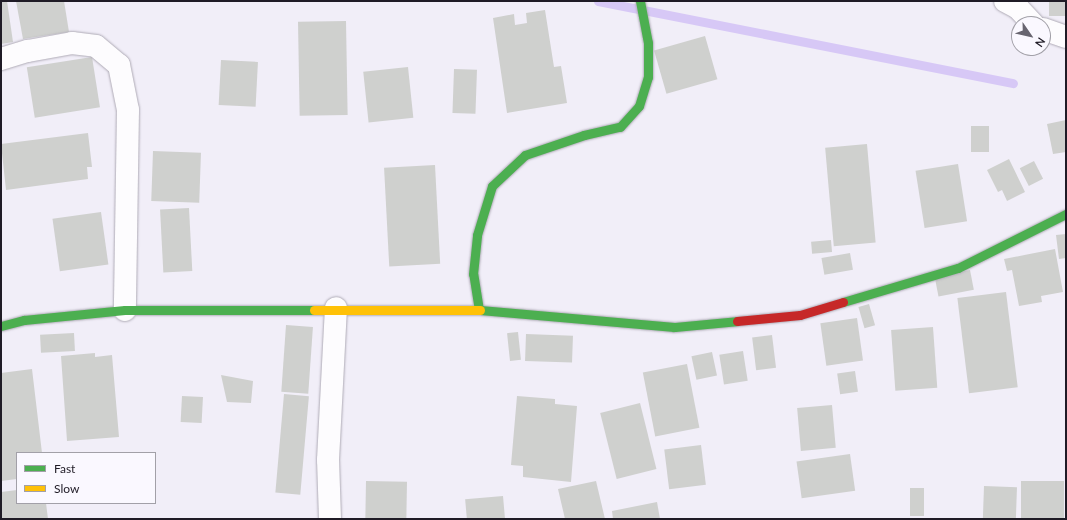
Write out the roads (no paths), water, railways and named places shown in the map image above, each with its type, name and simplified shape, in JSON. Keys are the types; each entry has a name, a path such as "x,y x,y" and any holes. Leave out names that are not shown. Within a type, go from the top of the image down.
{"street":[{"path":"479,310 474,274 477,235 492,186 525,155 553,147 584,134 620,127 639,106 648,77 648,43 640,1"},
{"path":"1005,1 1018,8 1026,16"},
{"path":"1051,32 1066,37"},
{"path":"1,59 28,51 72,43 96,46 119,65 128,110 125,310"},
{"path":"1,326 24,320 125,310 336,308 479,310 674,326 800,315 958,268 1066,214"},
{"path":"330,519 328,460 336,308"}],"waterway":[{"path":"598,1 1013,83"}]}
